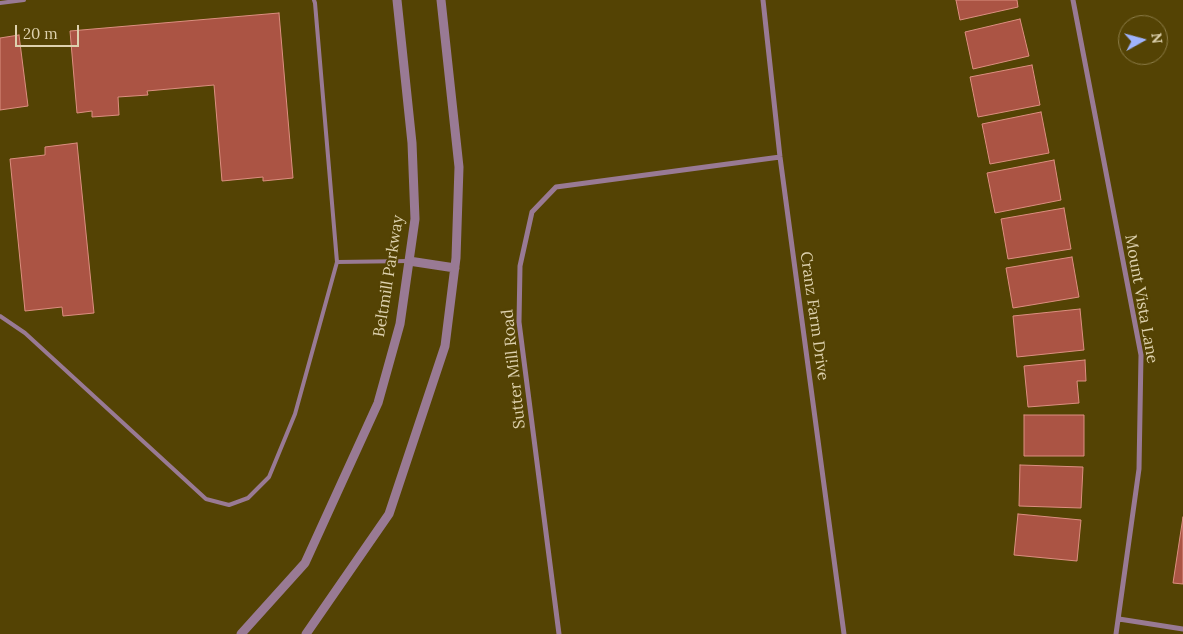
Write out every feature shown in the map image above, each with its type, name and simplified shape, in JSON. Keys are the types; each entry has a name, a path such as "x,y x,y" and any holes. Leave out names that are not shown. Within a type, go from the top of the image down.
{"street":[{"name":"Beltmill Parkway","path":"245,632 305,563 378,403 400,324 415,219 412,143 397,0"},
{"path":"306,634 389,514 445,346 454,268 459,167 440,0"},
{"name":"Cranz Farm Drive","path":"763,0 780,157 844,634"},
{"name":"Mount Vista Lane","path":"1073,0 1141,355 1139,469 1116,634"},
{"name":"Sutter Mill Road","path":"559,634 519,322 520,266 532,212 556,187 780,157"},
{"path":"409,261 454,268"},
{"path":"1119,619 1183,629"}],"lane":[{"path":"0,3 24,0"},
{"path":"0,316 25,333 206,499 228,504 248,498 269,477 295,414 337,262 314,0"},
{"path":"337,262 409,261"}],"building":[{"path":"956,0 1017,0 1018,7 960,20"},
{"path":"279,13 293,178 263,181 263,177 222,181 214,85 147,91 148,95 118,97 119,115 92,117 92,111 77,113 70,31"},
{"path":"1020,19 1029,56 973,69 965,32"},
{"path":"19,35 28,106 0,110 0,38"},
{"path":"1032,65 1040,105 978,117 970,77"},
{"path":"1041,112 1049,153 990,164 982,124"},
{"path":"77,143 94,313 63,316 62,307 25,311 10,159 45,155 45,147"},
{"path":"1054,160 1061,200 995,213 987,173"},
{"path":"1064,208 1071,249 1008,259 1001,219"},
{"path":"1072,257 1079,297 1013,308 1006,268"},
{"path":"1080,309 1084,350 1017,357 1013,316"},
{"path":"1085,360 1086,381 1077,381 1079,403 1028,407 1024,366"},
{"path":"1024,415 1084,415 1084,456 1024,456"},
{"path":"1020,465 1083,467 1081,508 1019,506"},
{"path":"1018,514 1081,520 1077,561 1014,555"},
{"path":"1183,517 1183,584 1173,583"}]}
